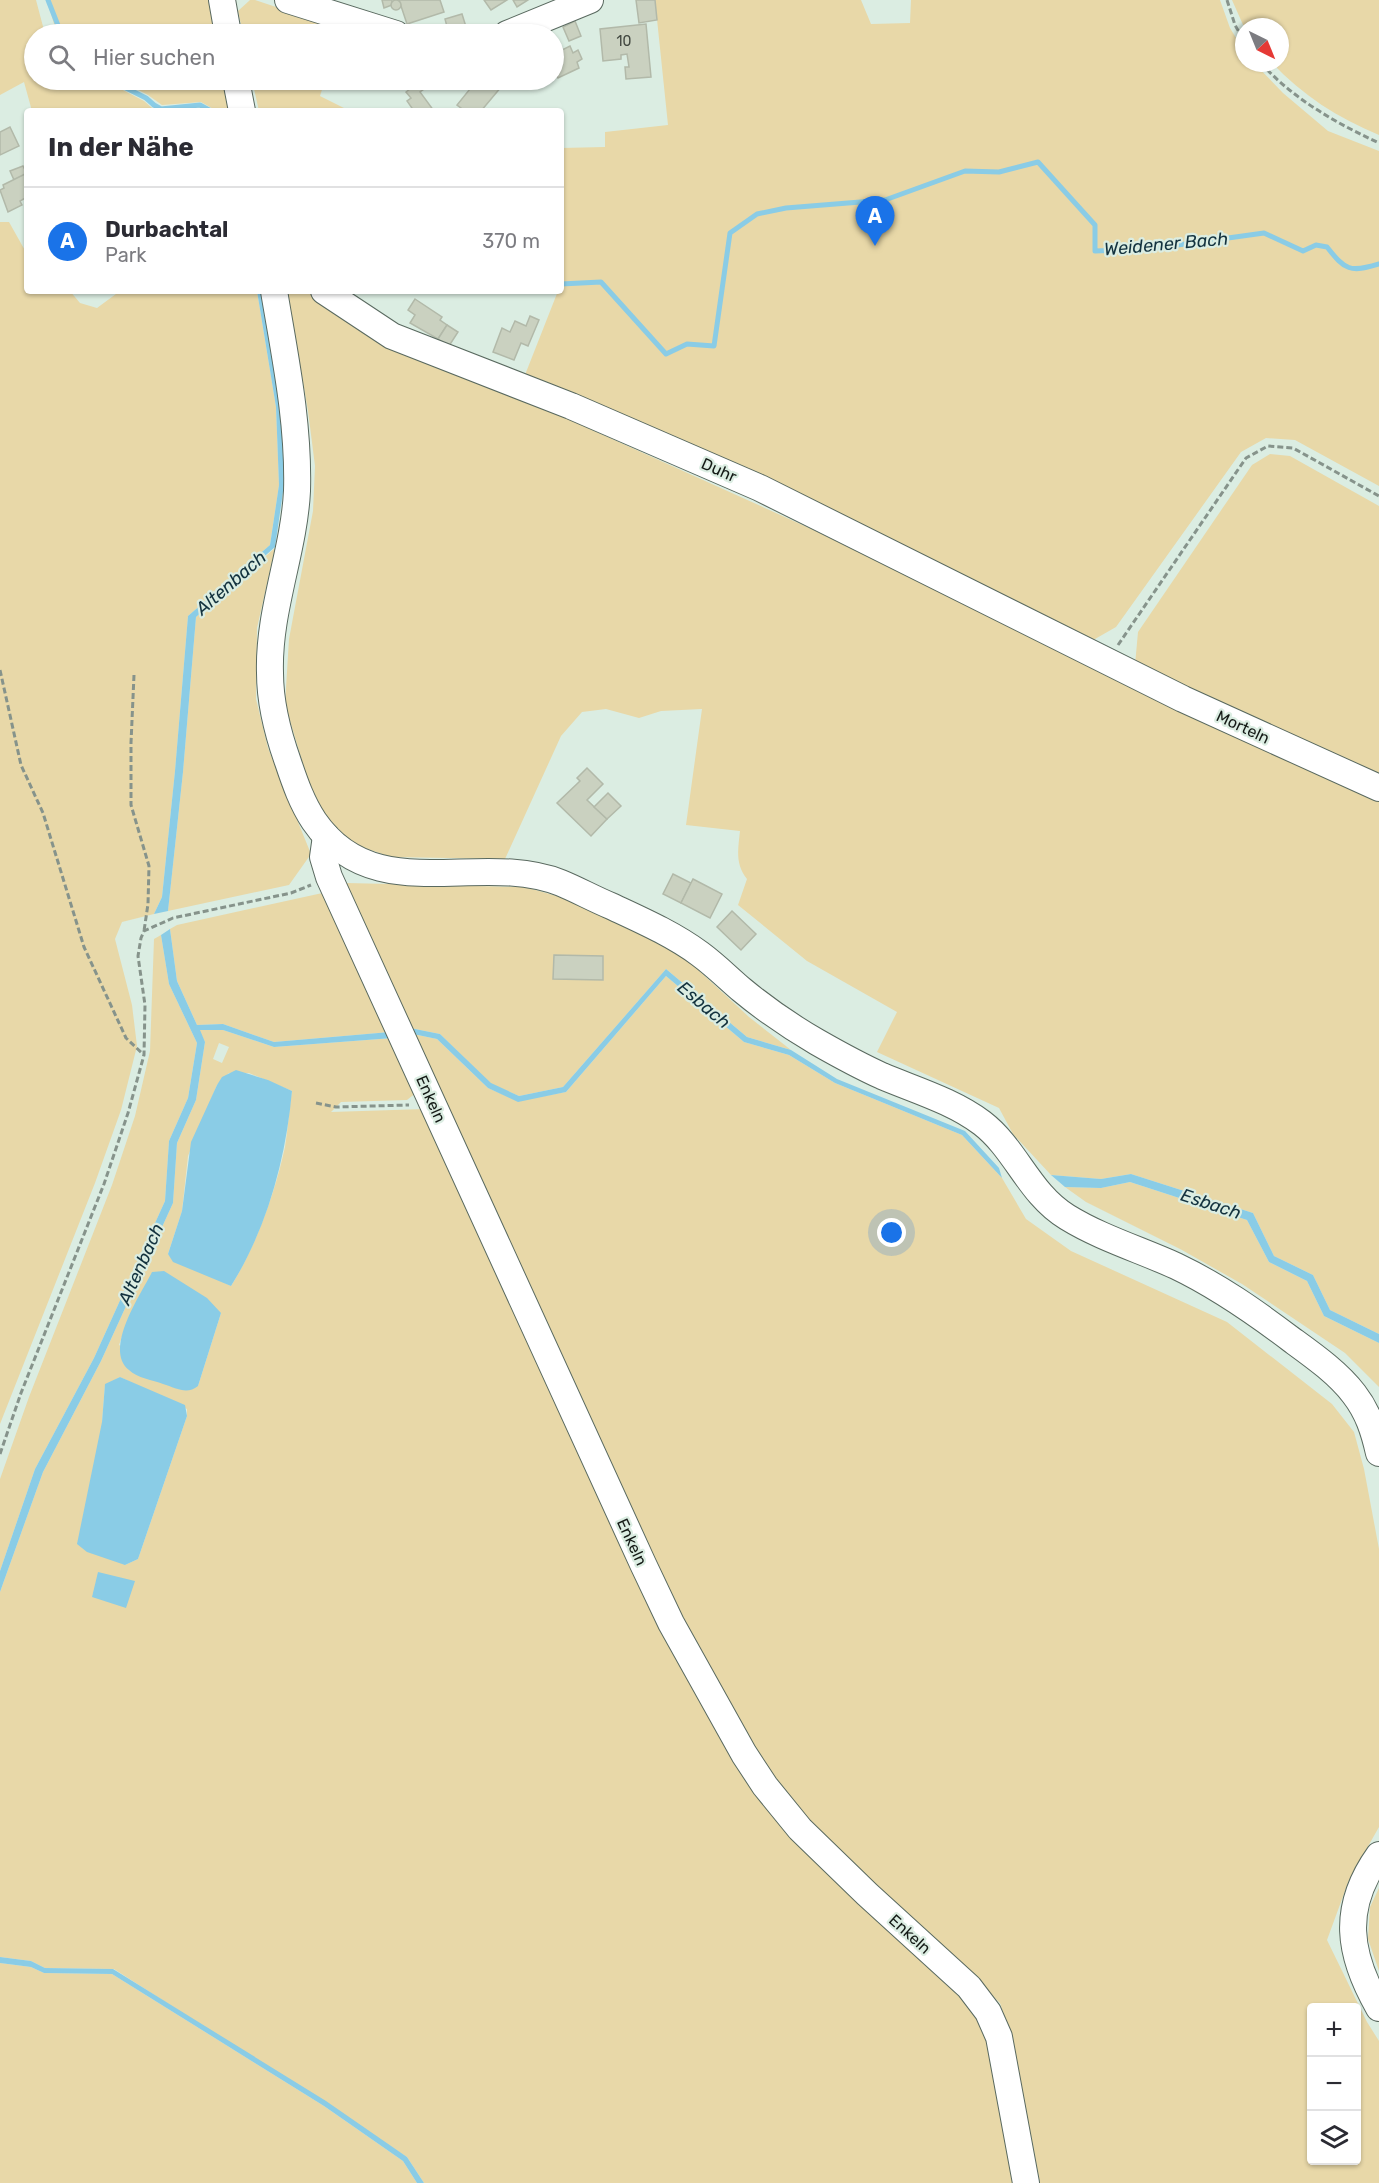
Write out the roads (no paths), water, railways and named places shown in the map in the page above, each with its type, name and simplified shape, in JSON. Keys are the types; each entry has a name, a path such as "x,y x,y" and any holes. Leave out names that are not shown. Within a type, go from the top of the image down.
{"street":[{"path":"222,0 226,24"},
{"path":"288,0 364,24"},
{"path":"531,24 590,0"},
{"path":"238,90 241,108"},
{"path":"274,294 292,401 297,469 293,527 271,646 269,671 271,689 283,749 295,784 303,803 336,847 358,861 386,869 420,873 516,873 553,880 675,938 702,955 751,997 803,1034 869,1070 959,1108 982,1123 995,1135 1042,1198 1068,1218 1188,1272 1226,1292 1252,1310 1309,1352 1356,1396 1368,1416 1379,1453"},
{"name":"Duhr","path":"329,294 392,336 571,406 760,488 1109,662"},
{"name":"Morteln","path":"1109,662 1194,704 1379,788"},
{"name":"Enkeln","path":"326,836 323,857 329,877 671,1623 744,1754 765,1786 800,1828 867,1894 962,1980 988,2012 999,2037 1026,2183"},
{"path":"1379,1855 1356,1898 1352,1917 1355,1953 1362,1975 1379,2008"}],"water":[{"path":"257,294 262,294 281,406 284,485 275,547 196,617 168,911 154,914 162,897 188,616 270,545 279,485 276,407"},
{"path":"170,929 177,981 197,1025 223,1024 274,1042 390,1032 393,1038 274,1047 223,1030 200,1030 205,1042 196,1100 177,1143 173,1203 101,1361 43,1472 0,1592 0,1571 35,1469 94,1358 165,1201 169,1141 188,1098 197,1043 169,984 161,935"},
{"name":"Esbach","path":"666,969 747,1037 791,1050 837,1079 965,1131 999,1168 1002,1178 962,1135 835,1083 789,1055 744,1042 666,976 566,1092 518,1102 488,1088 437,1039 413,1034 410,1028 440,1034 491,1083 519,1096 563,1087"},
{"path":"236,1070 268,1080 292,1091 285,1142 273,1192 255,1241 231,1286 173,1262 168,1254 182,1211 191,1142 222,1077"},
{"name":"Esbach","path":"1131,1174 1253,1213 1274,1256 1313,1275 1330,1310 1379,1334 1379,1343 1324,1316 1307,1281 1269,1262 1247,1220 1130,1182 1101,1188 1065,1187 1051,1175 1101,1179"},
{"path":"164,1271 207,1298 221,1313 198,1386 190,1390 177,1389 136,1375 122,1361 120,1349 122,1336 133,1307 152,1272"},
{"path":"120,1377 185,1405 187,1416 138,1559 125,1565 87,1552 77,1544 102,1422 105,1384"},
{"path":"98,1572 135,1581 126,1608 92,1597"},
{"path":"0,1957 31,1961 45,1968 113,1969 326,2101 407,2157 424,2183 417,2183 403,2161 324,2106 112,1974 44,1973 31,1967 0,1963"}],"waterway":[{"name":"Altenbach","path":"48,0 57,24"},
{"name":"Altenbach","path":"130,90 159,108"},
{"name":"Altenbach","path":"171,108 200,105 206,108"},
{"name":"Weidener Bach","path":"564,284 601,282 666,354 687,344 714,346 730,233 757,214 786,208 885,200 965,171 999,172 1038,162 1095,225 1095,251 1149,249 1264,233 1303,251 1316,245 1327,247 1339,261 1349,268 1379,264"}],"place":[{"name":"Durbachtal","path":"875,246"}]}
